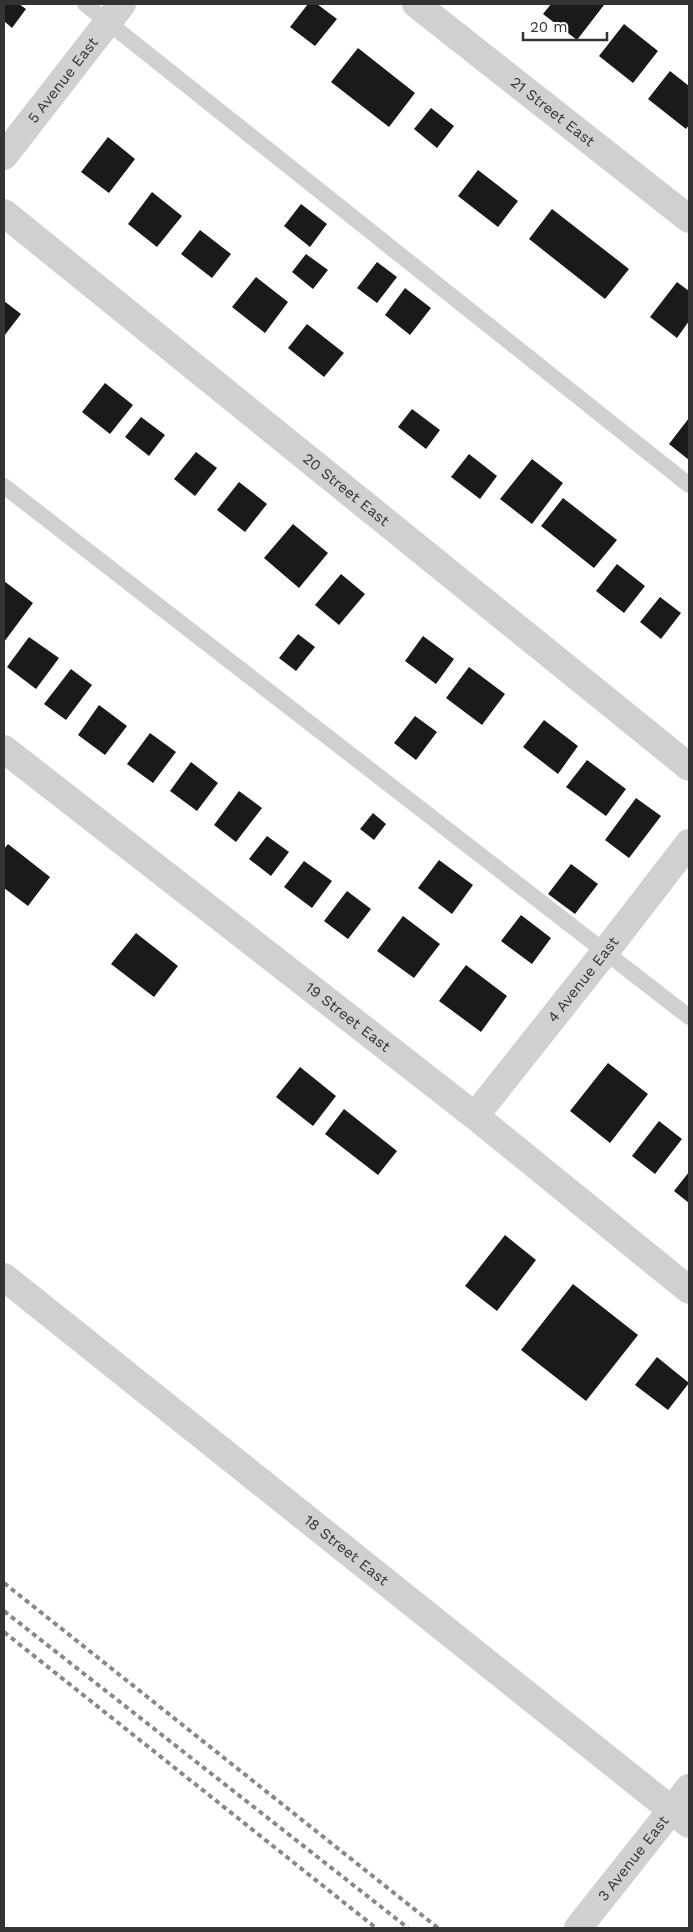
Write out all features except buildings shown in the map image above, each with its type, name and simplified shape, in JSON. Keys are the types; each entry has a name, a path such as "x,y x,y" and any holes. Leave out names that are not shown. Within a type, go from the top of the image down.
{"street":[{"name":"21 Street East","path":"416,4 689,219"},
{"name":"5 Avenue East","path":"4,156 115,13"},
{"name":"20 Street East","path":"4,213 689,767"},
{"name":"19 Street East","path":"4,749 475,1116 689,1290"},
{"name":"4 Avenue East","path":"475,1116 606,952 689,843"},
{"name":"18 Street East","path":"4,1277 681,1817"},
{"name":"3 Avenue East","path":"578,1928 681,1817 689,1788"}],"lane":[{"path":"85,4 115,13 689,485"},
{"path":"4,486 689,1017"}],"railway":[{"path":"4,1583 438,1928"},
{"path":"4,1611 408,1928"},
{"path":"4,1632 376,1928"}]}
